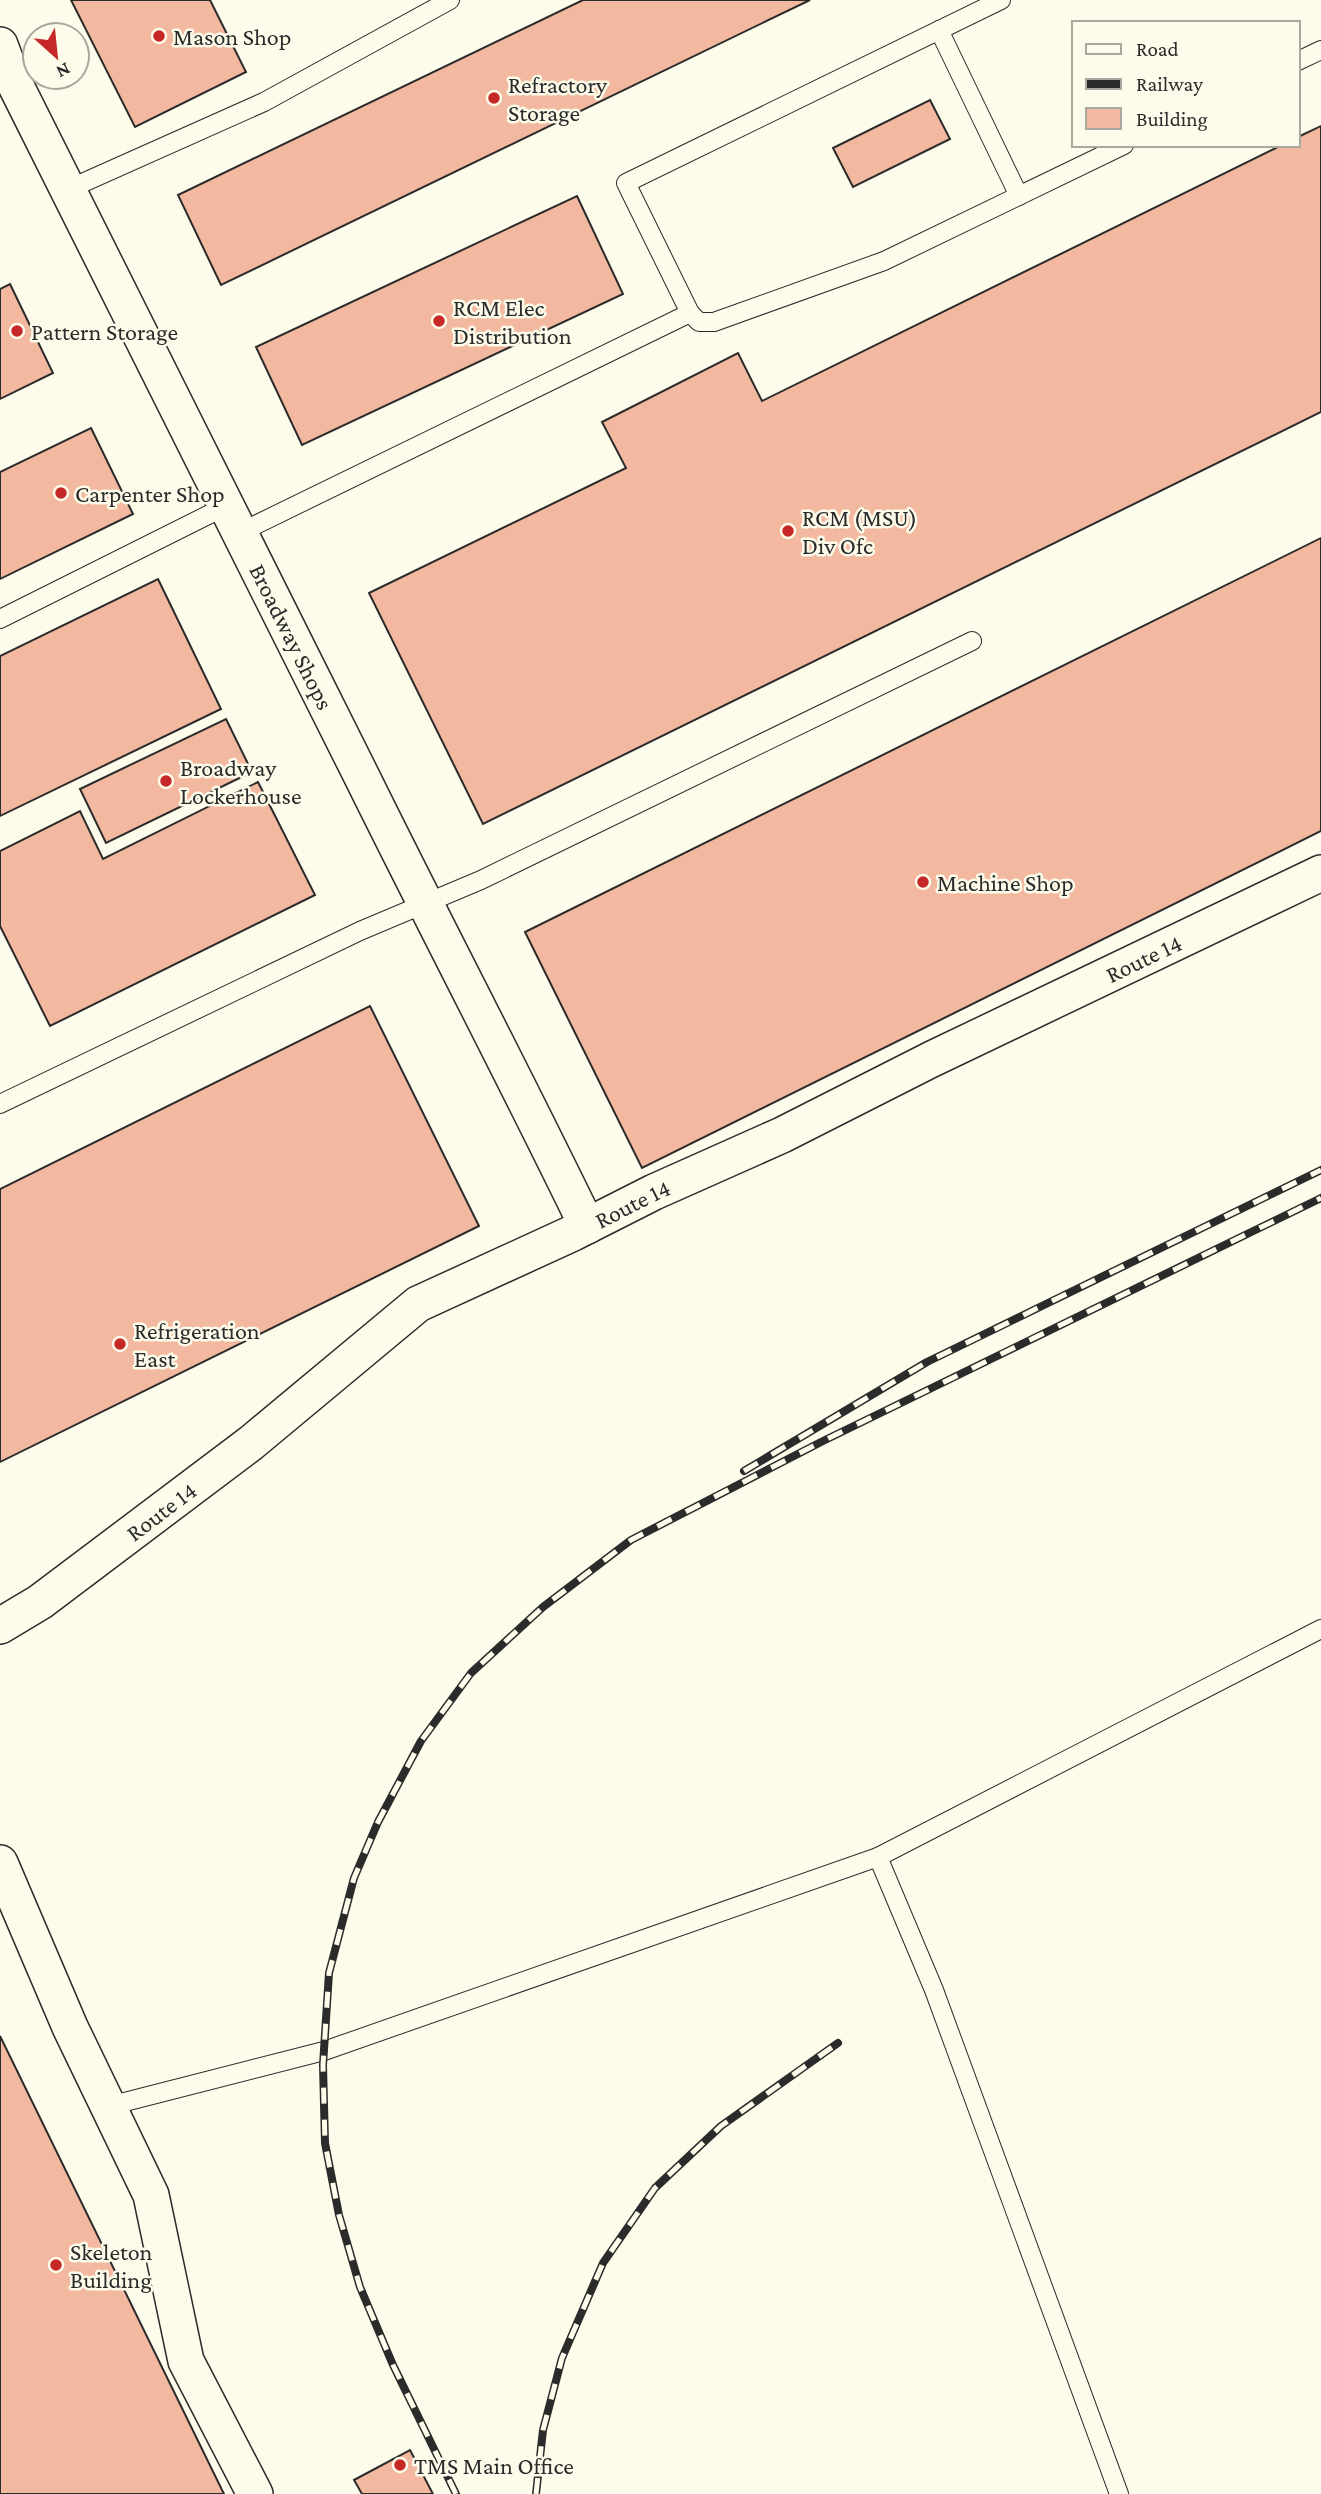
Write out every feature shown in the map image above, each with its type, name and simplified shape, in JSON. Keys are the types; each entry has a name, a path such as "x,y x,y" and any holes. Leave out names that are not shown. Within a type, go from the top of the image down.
{"street":[{"name":"Broadway Shops","path":"0,46 13,80 497,1041 587,1226"},
{"name":"Route 14","path":"0,1626 40,1602 251,1443 418,1304 654,1192 782,1135 932,1059 1321,873"},
{"path":"0,1863 70,2027 150,2195 186,2361 255,2494"}],"lane":[{"path":"69,189 264,102 450,0"},
{"path":"1001,0 626,183 690,313 699,322 714,322 884,261 1120,147"},
{"path":"939,30 1020,196"},
{"path":"1300,60 1321,50"},
{"path":"0,619 235,519 690,313"},
{"path":"0,1104 360,931 481,880 972,641"},
{"path":"108,2106 324,2051 878,1857 1321,1629"},
{"path":"878,1857 939,2003 1119,2494"}],"building":[{"name":"Mason Shop","path":"71,0 210,0 246,72 135,127 91,40 91,21 82,21"},
{"name":"Refractory Storage","path":"583,0 810,0 221,285 178,195"},
{"path":"930,100 950,139 853,187 833,148"},
{"name":"RCM (MSU) Div Ofc","path":"1321,126 1321,412 483,824 369,593 626,468 602,422 738,353 762,401 1278,147 1300,147 1300,136"},
{"name":"RCM Elec Distribution","path":"577,196 623,294 302,445 256,347"},
{"name":"Pattern Storage","path":"10,284 53,373 0,399 0,289"},
{"name":"Carpenter Shop","path":"91,428 133,514 0,579 0,472"},
{"name":"Machine Shop","path":"1321,538 1321,831 642,1168 525,932"},
{"path":"158,579 221,709 0,816 0,656"},
{"name":"Broadway Lockerhouse","path":"226,719 252,772 106,843 80,789"},
{"path":"258,782 315,895 50,1026 0,926 0,851 80,811 103,859"},
{"name":"Refrigeration East","path":"370,1006 479,1226 0,1462 0,1189"},
{"name":"Skeleton Building","path":"0,2036 224,2494 0,2494"},
{"name":"TMS Main Office","path":"410,2450 433,2494 362,2494 354,2480"}],"railway":[{"path":"744,1471 927,1362 1321,1170"},
{"path":"456,2494 393,2365 360,2287 339,2215 325,2143 323,2065 329,1973 354,1878 378,1822 421,1741 471,1673 543,1607 631,1540 821,1442 1321,1198"},
{"path":"536,2494 543,2430 562,2358 603,2263 655,2188 721,2126 838,2043"}],"place":[{"name":"Mason Shop","path":"159,36"},
{"name":"Refractory Storage","path":"494,98"},
{"name":"RCM Elec Distribution","path":"439,321"},
{"name":"Pattern Storage","path":"17,331"},
{"name":"Carpenter Shop","path":"61,493"},
{"name":"RCM (MSU) Div Ofc","path":"788,531"},
{"name":"Broadway Lockerhouse","path":"166,781"},
{"name":"Machine Shop","path":"923,882"},
{"name":"Refrigeration East","path":"120,1344"},
{"name":"Skeleton Building","path":"56,2265"},
{"name":"TMS Main Office","path":"400,2465"}]}
